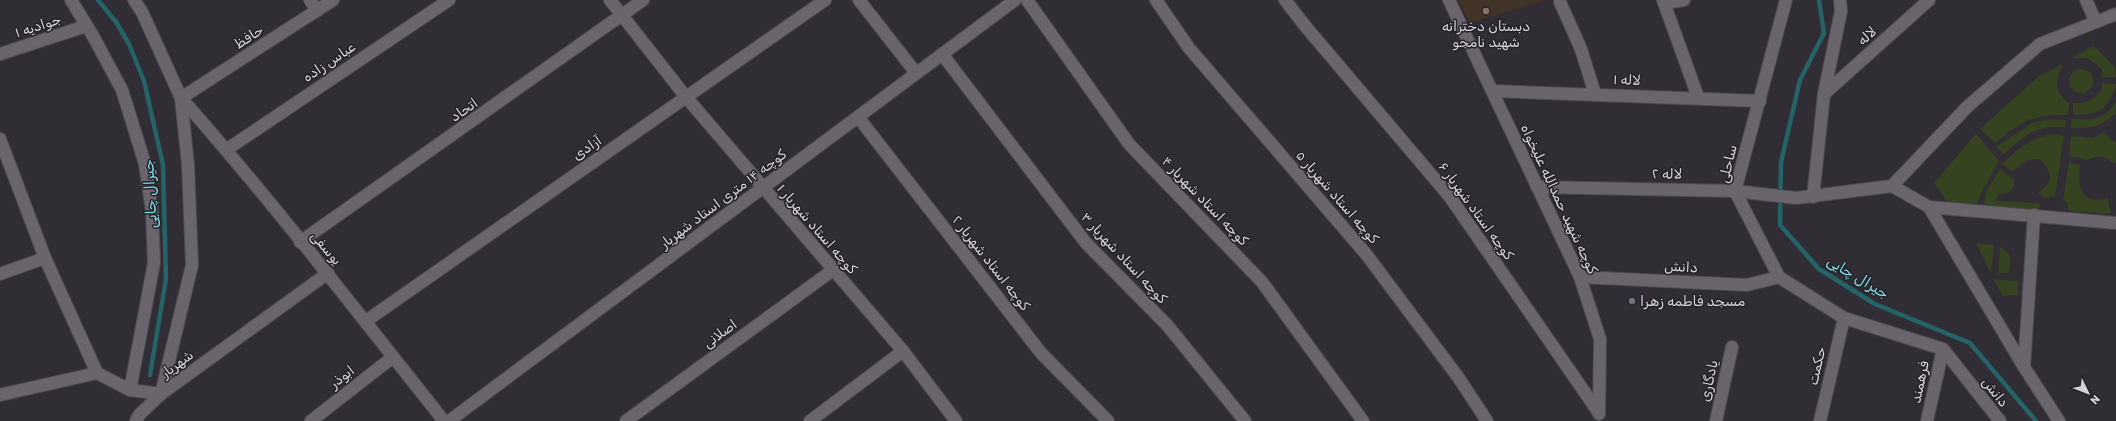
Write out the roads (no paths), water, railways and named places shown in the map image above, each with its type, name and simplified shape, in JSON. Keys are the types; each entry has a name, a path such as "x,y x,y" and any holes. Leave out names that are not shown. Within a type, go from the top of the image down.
{"street":[{"path":"71,0 122,90 145,164 152,212 154,263 130,390"},
{"path":"134,0 142,12 181,98 188,165 192,265 161,394 136,421"},
{"path":"310,0 317,11"},
{"name":"حافظ","path":"181,98 333,0"},
{"name":"عباس زاده","path":"226,150 449,0"},
{"name":"کوچه استاد شهریار ۱","path":"610,0 686,97 763,189 903,351 956,421"},
{"name":"اتحاد","path":"300,242 643,0"},
{"name":"آزادی","path":"366,321 825,0"},
{"path":"859,0 916,73"},
{"name":"کوچه ۱۴ متری استاد شهریار","path":"449,421 763,189 1015,0"},
{"name":"کوچه استاد شهریار ۴","path":"1027,0 1129,144 1262,282 1363,421"},
{"name":"کوچه استاد شهریار ۵","path":"1156,0 1189,48 1366,254 1458,377 1487,421"},
{"name":"کوچه استاد شهریار ۶","path":"1285,0 1306,27 1450,197 1600,417"},
{"name":"کوچه شهید حمدالله علیخواه","path":"1449,0 1580,277 1600,339 1600,417"},
{"path":"1684,0 1663,1 1698,97"},
{"name":"ساحلی","path":"1778,278 1735,191 1786,0"},
{"path":"1813,197 1824,94 1841,11 1840,0"},
{"name":"لاله","path":"1824,94 1929,0"},
{"path":"2086,0 2096,22"},
{"path":"1560,2 1581,49 1595,94"},
{"path":"2116,14 2040,44 1967,108 1892,186 1929,208 2116,222"},
{"name":"جوادیه ۱","path":"0,54 86,26"},
{"name":"کوچه استاد شهریار ۳","path":"942,54 1086,243 1167,325 1245,421"},
{"name":"لاله ۱","path":"1493,91 1698,97 1760,101"},
{"name":"یوسفی","path":"181,98 226,150 300,242 328,274 444,421"},
{"name":"کوچه استاد شهریار ۲","path":"858,117 1041,353 1108,421"},
{"path":"0,139 44,258 97,373 0,395"},
{"name":"لاله ۲","path":"1537,187 1735,191 1796,198 1892,186"},
{"path":"1929,208 2024,367 2059,421"},
{"path":"2024,367 2034,215"},
{"path":"0,274 44,258"},
{"name":"اصلانی","path":"626,421 833,270"},
{"name":"شهریار","path":"97,373 130,390 161,394 328,274"},
{"name":"دانش","path":"1580,277 1746,285 1778,278"},
{"path":"1778,278 1844,318 1943,349"},
{"name":"حکمت","path":"1820,421 1844,318"},
{"name":"یادگاری","path":"1716,421 1732,347"},
{"name":"دانش","path":"1943,349 2000,421"},
{"name":"فرهمند","path":"1927,421 1943,349"},
{"path":"810,421 903,351"},
{"name":"ابوذر","path":"311,421 393,357"}],"waterway":[{"name":"جیرال چایی","path":"98,0 116,22 129,44 144,81 163,165 166,279 150,375"},
{"name":"جیرال چایی","path":"1819,0 1824,33 1800,80 1781,162 1780,225 1819,269 1875,304 1970,343 2036,421"}],"place":[{"name":"دبستان دخترانه شهید نامجو","path":"1486,11"},
{"name":"مسجد فاطمه زهرا","path":"1632,301"}]}
